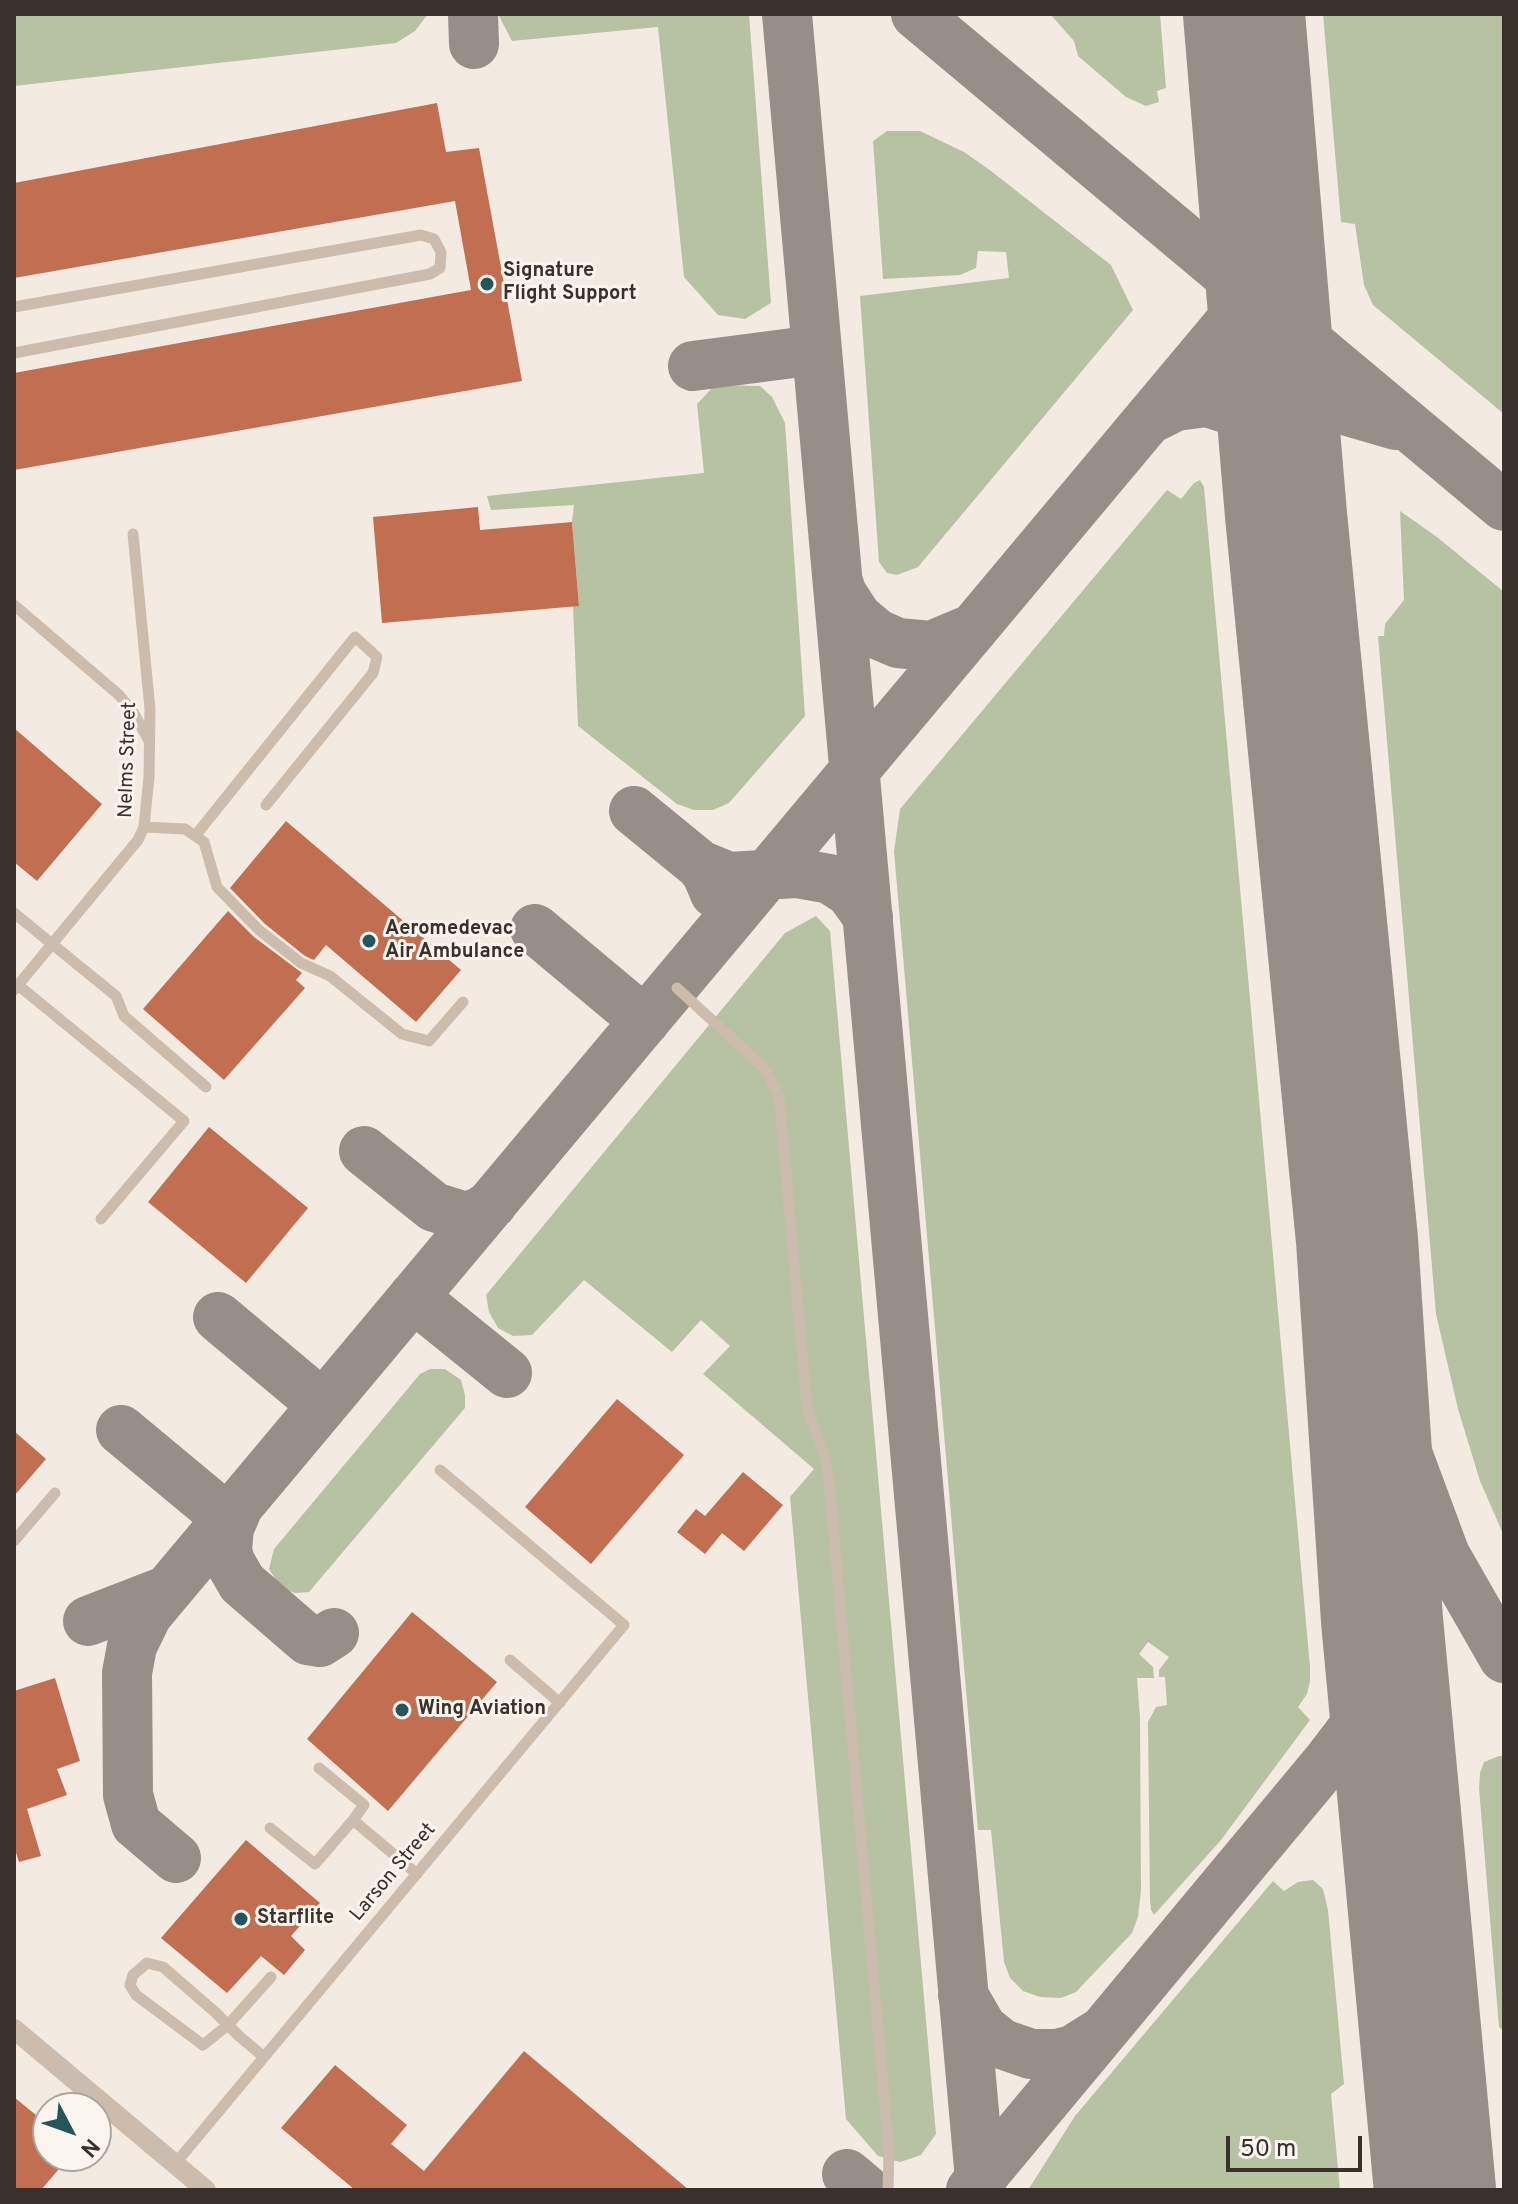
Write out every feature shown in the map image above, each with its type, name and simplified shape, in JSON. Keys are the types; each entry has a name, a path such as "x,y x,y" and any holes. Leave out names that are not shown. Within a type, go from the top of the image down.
{"street":[{"path":"14,2029 206,2190"}],"lane":[{"path":"14,307 421,235 434,239 441,252 440,268 430,274 14,353"},
{"name":"Nelms Street","path":"16,987 138,840 144,827 148,804 149,679 133,534"},
{"path":"14,605 119,695 133,712 149,741"},
{"path":"195,836 355,637 377,657 373,673 266,805"},
{"path":"144,827 185,829 204,842 217,887 259,930 301,963 330,976 402,1034 429,1041 463,1002"},
{"path":"14,913 116,996 124,1016 206,1087"},
{"path":"16,987 184,1121 101,1219"},
{"path":"677,988 757,1061 779,1095 807,1407 826,1461 830,1493 889,2151 888,2190"},
{"name":"Larson Street","path":"175,2164 624,1625 440,1470"},
{"path":"14,1541 55,1493"},
{"path":"510,1660 560,1703"},
{"path":"270,1828 315,1864 353,1820 364,1805 319,1768"},
{"path":"353,1820 417,1874"},
{"path":"264,2057 228,2025 163,1967 147,1963 133,1975 130,1985 136,1995 203,2045 228,2025 271,1977"}],"green space":[{"path":"14,14 428,14 415,31 396,43 14,86"},
{"path":"498,14 749,14 771,303 745,319 718,315 684,277 658,27 512,41"},
{"path":"1050,14 1160,14 1166,88 1157,91 1159,102 1146,106 1126,97 1078,56 1074,41"},
{"path":"1323,14 1504,14 1504,414 1373,305 1364,285 1355,224 1341,222"},
{"path":"887,131 920,131 964,152 991,171 1111,265 1133,310 918,567 897,575 887,573 879,562 860,296 1009,278 1006,252 978,251 976,268 960,275 883,279 873,141"},
{"path":"715,385 760,386 772,397 785,423 805,716 729,803 713,810 694,810 677,804 578,726 573,606 579,605 572,522 574,505 491,510 487,496 704,473 697,404"},
{"path":"1200,480 1204,487 1310,1667 1307,1694 1298,1707 1310,1720 1221,1840 1154,1915 1150,1901 1148,1722 1156,1707 1167,1705 1165,1677 1159,1677 1159,1670 1169,1657 1148,1642 1139,1654 1153,1667 1154,1678 1137,1678 1141,1890 1138,1917 1132,1933 1076,1992 1061,1998 1040,1997 1023,1991 1010,1978 1004,1962 991,1830 978,1830 894,851 900,809 1167,490 1181,499"},
{"path":"1400,511 1504,592 1504,1536 1480,1481 1458,1409 1436,1314 1378,636 1384,636 1385,624 1404,600"},
{"path":"816,916 830,931 936,2134 921,2155 900,2162 878,2156 846,2119 790,1497 814,1469 703,1374 730,1346 701,1320 672,1352 584,1280 532,1335 513,1336 498,1328 489,1312 486,1295 785,933"},
{"path":"430,1369 445,1369 461,1380 465,1408 309,1592 295,1593 281,1588 269,1569 274,1549 420,1374"},
{"path":"1504,1756 1504,2031 1499,2027 1479,1788 1484,1762"},
{"path":"1313,1880 1323,1889 1328,1910 1344,2084 1331,2094 1340,2190 1028,2190 1075,2116 1273,1881 1284,1891 1298,1882"}],"building":[{"name":"Signature Flight Support","path":"437,103 446,152 479,148 522,381 14,470 14,373 471,290 455,201 14,278 14,183"},
{"path":"478,507 480,530 572,522 579,606 382,623 373,517"},
{"path":"14,728 102,804 37,881 14,862"},
{"path":"286,821 461,970 416,1022 326,945 314,960 305,956 265,924 230,888"},
{"path":"228,911 254,937 302,973 296,980 305,988 224,1080 143,1009"},
{"path":"209,1127 308,1208 246,1283 148,1202"},
{"path":"617,1399 684,1455 591,1564 525,1507"},
{"path":"14,1431 46,1459 14,1496"},
{"path":"743,1472 783,1505 744,1551 722,1533 705,1554 677,1532 696,1509 705,1516"},
{"name":"Wing Aviation","path":"412,1612 497,1682 388,1811 307,1739"},
{"path":"55,1678 80,1761 57,1769 67,1795 27,1809 41,1856 19,1862 14,1846 14,1691"},
{"name":"Starflite","path":"246,1840 320,1903 291,1936 305,1950 284,1975 261,1956 227,1993 161,1938"},
{"path":"524,2051 689,2190 355,2190 281,2128 335,2065 407,2125 391,2144 424,2171"},
{"path":"14,2097 32,2112 32,2172 56,2172 41,2190 14,2190"}],"taxiway":[{"path":"473,14 474,44"},
{"path":"787,14 981,2190"},
{"path":"916,14 1504,506"},
{"path":"176,1858 136,1824 128,1795 127,1673 132,1646 147,1615 1241,309 1252,294 1259,269 1262,226"},
{"path":"693,366 816,350"},
{"path":"1148,420 1176,406 1256,401 1334,407 1396,425"},
{"path":"1210,403 1241,413 1267,435 1278,454 1286,515"},
{"path":"838,582 857,617 877,634 898,643 931,646 974,628"},
{"path":"634,811 700,865 715,893"},
{"path":"700,865 729,877 796,873 830,879 850,892 868,917"},
{"path":"535,929 645,1021"},
{"path":"364,1151 434,1207 466,1217 492,1204"},
{"path":"1357,1240 1403,1442 1445,1555 1504,1658"},
{"path":"413,1297 507,1373"},
{"path":"218,1317 323,1405"},
{"path":"121,1430 228,1519"},
{"path":"238,1507 229,1528 227,1550 242,1583 308,1640 320,1642 334,1633"},
{"path":"88,1621 168,1590"},
{"path":"971,2190 1354,1727 1365,1705 1378,1661 1382,1620"},
{"path":"963,1995 982,2028 1002,2044 1031,2054 1057,2054 1073,2050 1100,2033"},
{"path":"847,2174 866,2190"}],"runway":[{"path":"1244,14 1286,515 1357,1240 1382,1620 1435,2190"}],"place":[{"name":"Signature Flight Support","path":"487,284"},
{"name":"Aeromedevac Air Ambulance","path":"369,941"},
{"name":"Wing Aviation","path":"402,1710"},
{"name":"Starflite","path":"241,1919"}]}
